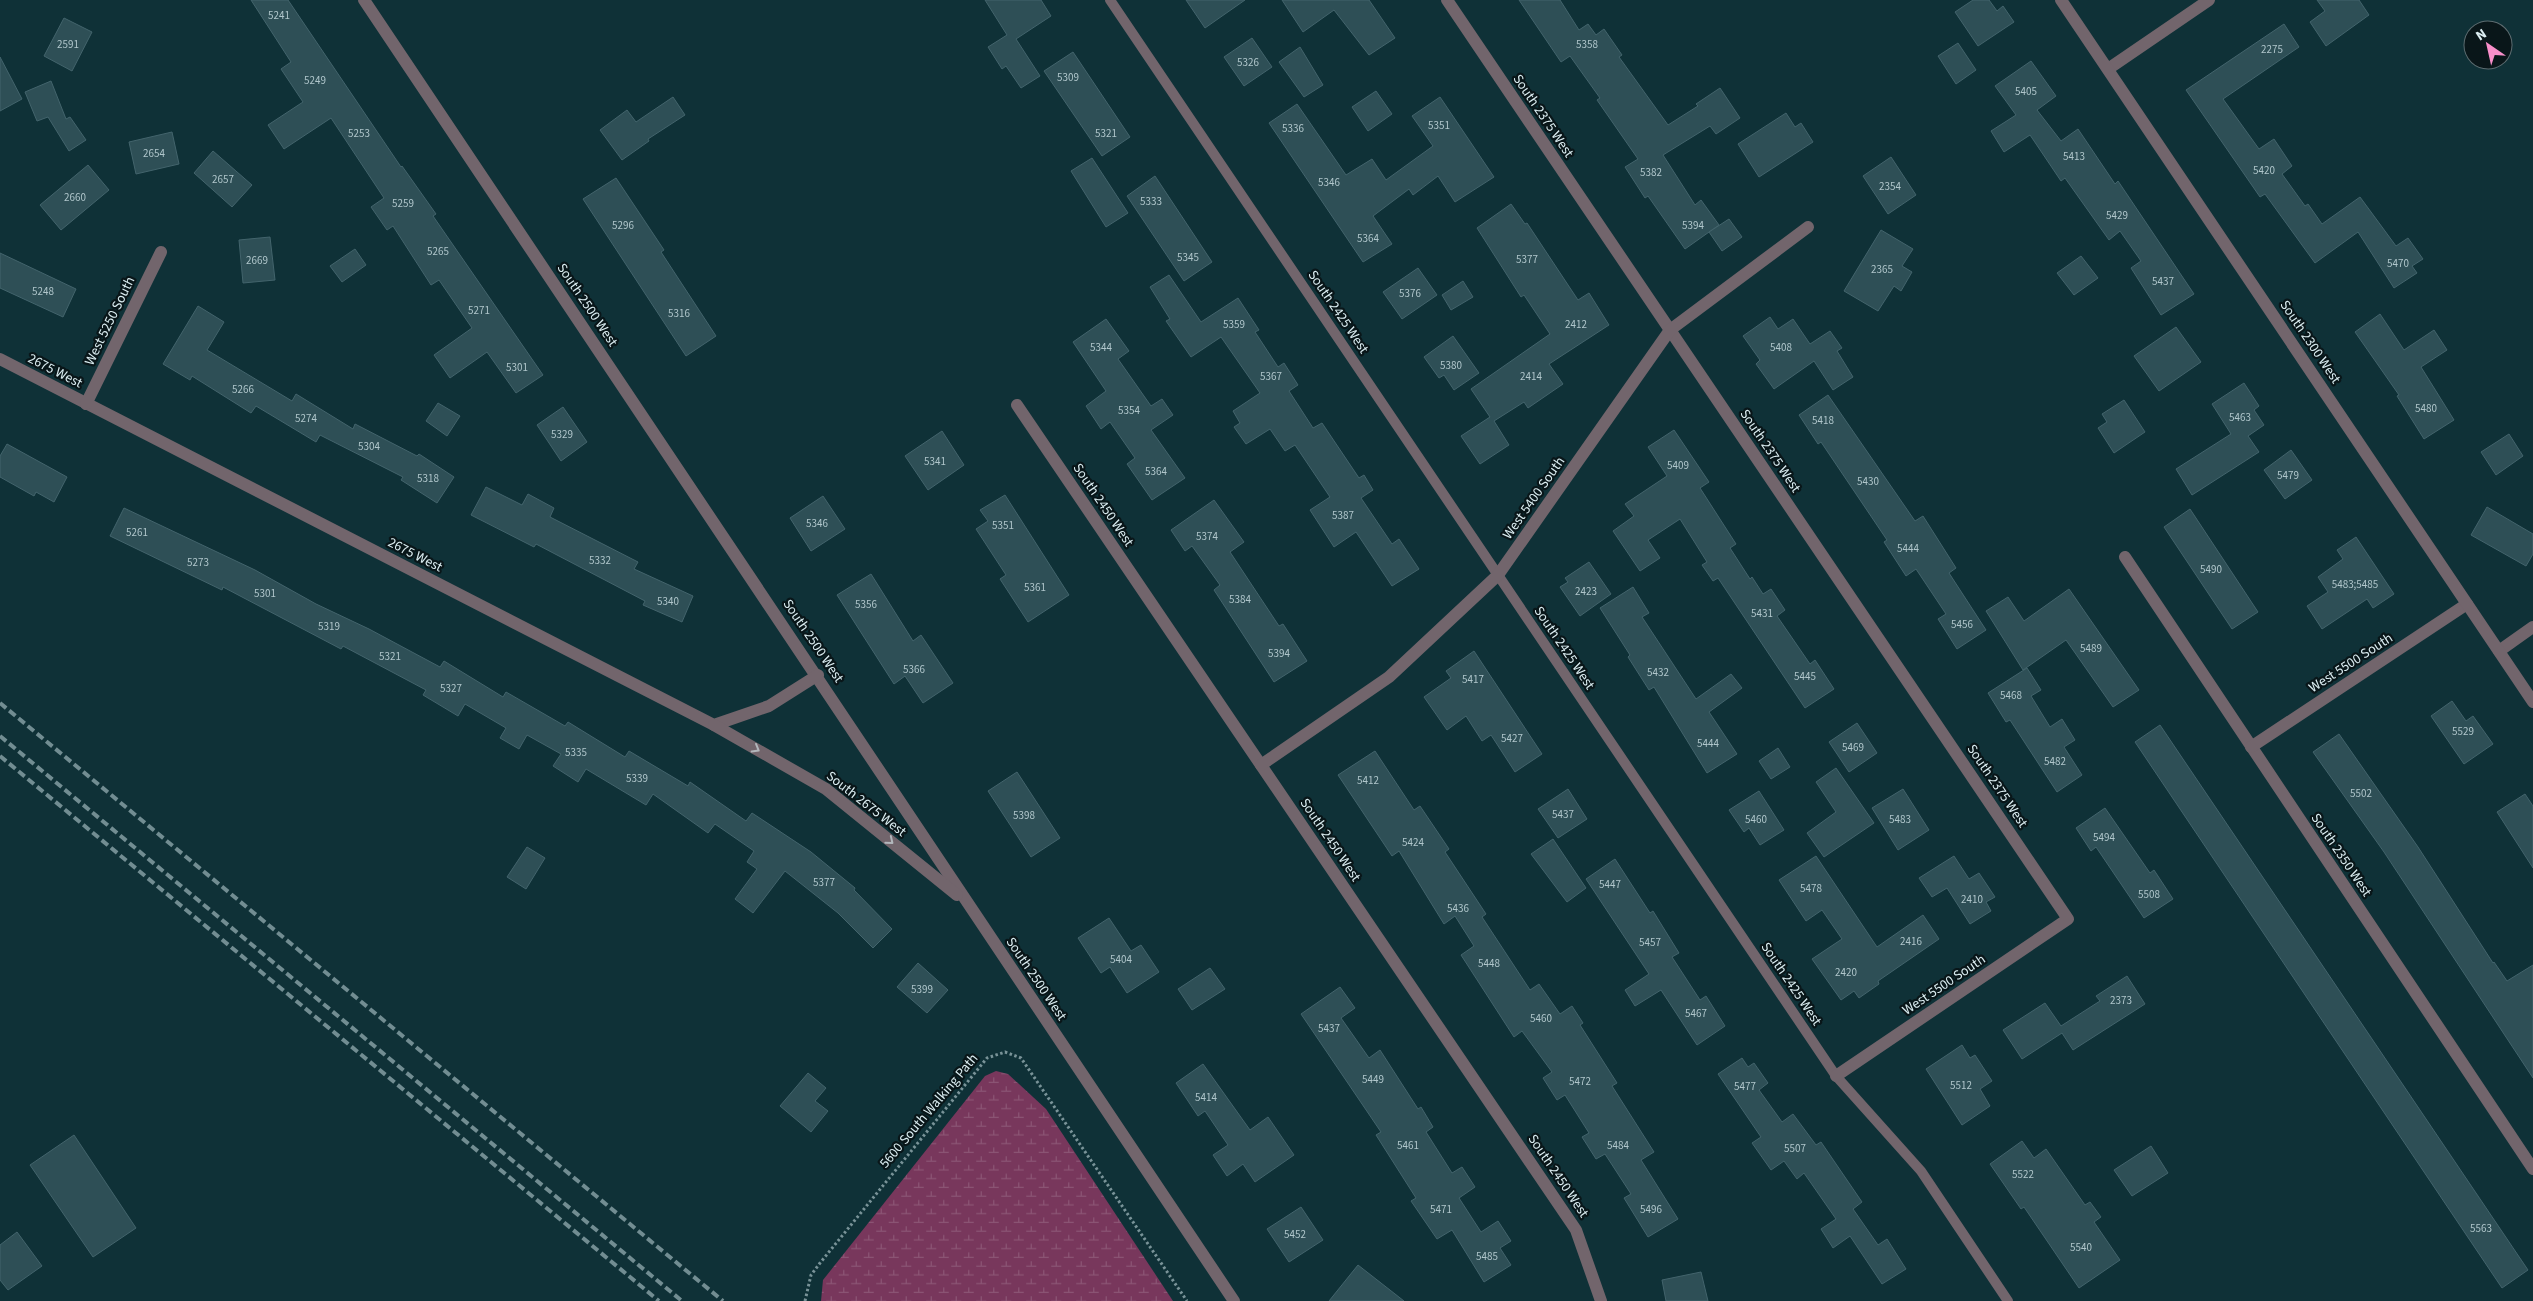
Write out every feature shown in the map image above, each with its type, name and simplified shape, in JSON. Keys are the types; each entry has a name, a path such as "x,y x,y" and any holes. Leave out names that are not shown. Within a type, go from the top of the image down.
{"street":[{"name":"South 2500 West","path":"364,0 818,676 967,903 1234,1301"},
{"name":"South 2375 West","path":"1447,0 2068,919"},
{"name":"South 2300 West","path":"2061,0 2533,702"},
{"path":"2108,69 2209,0"},
{"name":"West 5400 South","path":"1261,765 1389,678 1498,575 1670,330 1808,227"},
{"name":"West 5250 South","path":"86,404 161,252"},
{"name":"2675 West","path":"0,359 714,725"},
{"name":"South 2450 West","path":"1018,405 1576,1230 1601,1301"},
{"name":"South 2350 West","path":"2125,557 2533,1169"},
{"name":"West 5500 South","path":"2251,747 2468,604"},
{"path":"2499,650 2533,627"},
{"path":"714,725 769,706 818,676"},
{"name":"South 2675 West","path":"714,725 826,789 967,903"},
{"name":"West 5500 South","path":"1836,1076 2068,919"}],"lane":[{"name":"South 2425 West","path":"1110,0 1836,1076 1920,1171 2008,1301"}],"path":[{"name":"5600 South Walking Path","path":"805,1301 809,1282 820,1263 987,1058 1005,1052 1021,1058 1187,1301"}],"green space":[{"path":"996,1071 1008,1074 1046,1109 1173,1301 821,1301 823,1280 985,1076"}],"building":[{"path":"251,0 288,0 401,167 436,214 433,216 543,375 516,393 487,352 450,378 434,355 472,328 439,280 431,285 393,226 387,230 371,207 384,198 331,118 284,149 268,125 303,102 281,69 291,62"},
{"path":"985,0 1041,0 1051,16 1016,39 1040,76 1021,88 1006,66 1002,69 988,47 1007,35"},
{"path":"1186,0 1245,0 1205,28"},
{"path":"1282,0 1369,0 1395,38 1369,55 1334,10 1303,32"},
{"path":"1519,0 1560,0 1579,30 1588,24 1596,35 1604,29 1622,55 1619,57 1668,125 1698,106 1696,104 1720,88 1740,118 1716,134 1710,126 1663,155 1695,205 1701,200 1719,225 1685,249 1648,196 1645,198 1625,167 1638,159 1597,100 1600,98 1570,56 1561,62"},
{"path":"1973,0 1989,0 1997,11 2003,6 2014,22 1978,46 1955,12"},
{"path":"2317,0 2359,0 2369,15 2326,46 2310,22 2325,11"},
{"path":"64,18 92,32 72,71 44,56"},
{"path":"2284,24 2299,47 2223,99 2259,149 2274,139 2292,166 2282,174 2305,206 2308,204 2322,224 2360,197 2396,246 2408,238 2423,259 2412,266 2417,273 2394,288 2358,232 2315,263 2265,194 2260,197 2186,90"},
{"path":"1252,38 1272,67 1244,86 1224,57"},
{"path":"1958,43 1976,70 1956,84 1938,56"},
{"path":"1300,47 1323,85 1304,97 1279,62"},
{"path":"1073,52 1130,137 1102,156 1044,71"},
{"path":"0,57 22,99 0,111"},
{"path":"2031,61 2056,96 2037,110 2061,141 2078,129 2115,184 2118,181 2194,294 2161,315 2131,268 2141,261 2120,231 2109,240 2065,178 2061,181 2030,135 2004,152 1991,131 2016,115 1995,86"},
{"path":"51,81 66,119 70,117 86,140 69,151 48,117 37,121 25,92"},
{"path":"1376,91 1392,114 1368,131 1352,107"},
{"path":"673,97 685,115 648,139 649,141 622,160 600,130 627,110 636,122"},
{"path":"1440,97 1494,177 1455,202 1438,176 1413,195 1409,189 1373,216 1392,244 1363,262 1269,123 1297,104 1346,175 1372,159 1386,180 1433,146 1412,116"},
{"path":"1786,113 1795,127 1801,123 1813,142 1759,177 1738,144"},
{"path":"172,132 179,164 136,174 129,142"},
{"path":"213,151 252,185 232,207 194,173"},
{"path":"1891,157 1916,195 1888,214 1863,176"},
{"path":"1092,158 1128,213 1106,227 1071,171"},
{"path":"88,165 109,190 61,230 40,205"},
{"path":"1155,176 1212,262 1184,281 1127,196"},
{"path":"616,178 664,250 661,252 716,336 686,356 583,199"},
{"path":"1511,204 1525,224 1527,223 1578,300 1589,293 1609,325 1549,364 1563,384 1528,408 1524,402 1494,421 1509,445 1480,464 1461,436 1490,417 1471,389 1550,334 1524,295 1521,297 1477,228"},
{"path":"1729,219 1742,237 1722,251 1709,232"},
{"path":"1881,230 1913,249 1902,266 1912,272 1901,291 1894,286 1878,311 1844,291"},
{"path":"270,237 275,280 243,283 239,240"},
{"path":"355,249 366,265 342,282 330,266"},
{"path":"0,253 76,289 63,317 0,288"},
{"path":"2081,256 2098,278 2074,295 2057,273"},
{"path":"1418,268 1437,295 1402,319 1383,292"},
{"path":"1169,275 1201,322 1238,298 1259,330 1255,332 1278,367 1284,363 1298,385 1289,391 1313,428 1322,423 1359,478 1364,475 1373,490 1361,498 1392,544 1399,539 1419,569 1392,586 1356,532 1334,547 1310,510 1330,497 1295,445 1285,451 1270,429 1246,444 1234,427 1240,423 1233,411 1260,393 1221,337 1191,357 1166,321 1170,319 1150,287"},
{"path":"1463,281 1473,297 1451,310 1442,295"},
{"path":"198,306 224,322 207,350 292,401 296,394 353,429 355,424 417,456 419,454 454,477 437,503 401,480 403,477 320,435 316,442 256,406 251,413 192,376 190,380 163,364"},
{"path":"2380,314 2404,350 2434,330 2447,350 2421,367 2454,420 2424,439 2397,396 2399,395 2355,332"},
{"path":"1770,317 1778,329 1793,319 1810,344 1830,331 1842,348 1837,351 1853,377 1833,390 1814,361 1774,389 1756,364 1760,360 1743,336"},
{"path":"1106,319 1129,351 1118,359 1151,406 1162,399 1173,415 1151,430 1185,478 1152,500 1127,464 1135,458 1110,422 1101,429 1086,406 1106,391 1073,342"},
{"path":"2176,327 2201,362 2159,391 2134,356"},
{"path":"1453,336 1479,373 1454,390 1444,375 1439,378 1424,357"},
{"path":"2244,383 2259,406 2254,410 2264,425 2248,436 2259,452 2192,495 2176,469 2231,434 2212,404"},
{"path":"1828,395 1915,521 1923,516 1956,568 1949,573 1986,630 1957,649 1938,619 1946,614 1916,569 1906,576 1884,542 1887,540 1821,442 1818,444 1799,415"},
{"path":"2124,400 2145,432 2114,453 2098,428 2107,422 2102,414"},
{"path":"438,403 460,416 447,436 426,421"},
{"path":"563,407 587,442 561,461 537,425"},
{"path":"1674,430 1709,482 1700,488 1736,544 1730,548 1750,579 1752,577 1763,594 1771,589 1785,610 1777,616 1810,664 1815,660 1834,689 1805,708 1718,578 1713,581 1702,565 1707,562 1680,519 1648,540 1660,558 1640,571 1613,531 1634,516 1625,504 1667,476 1648,447"},
{"path":"942,431 964,465 928,490 905,456"},
{"path":"2509,434 2523,456 2496,475 2481,452"},
{"path":"7,444 67,477 54,502 36,492 34,496 0,477 0,456"},
{"path":"2291,450 2312,480 2285,499 2264,470"},
{"path":"486,487 522,505 528,494 554,508 550,517 638,562 634,569 693,596 682,622 643,605 645,601 536,544 534,547 471,515"},
{"path":"1005,495 1069,595 1028,622 1000,579 1006,575 976,529 988,521 980,510"},
{"path":"823,496 845,529 811,551 790,518"},
{"path":"1214,500 1244,542 1230,552 1279,626 1283,624 1307,661 1274,682 1214,590 1220,585 1192,546 1185,551 1171,530"},
{"path":"2487,507 2533,534 2533,554 2526,566 2471,535"},
{"path":"124,508 255,570 316,604 369,629 440,667 444,661 503,697 506,692 565,726 568,722 625,757 629,751 688,786 690,782 746,821 752,813 811,852 855,888 854,890 892,929 873,948 838,913 785,871 753,913 735,899 757,869 747,862 754,851 715,824 708,833 653,794 646,805 586,769 578,782 553,766 561,754 527,735 519,749 500,738 506,728 465,704 458,716 423,695 426,690 343,646 341,649 223,587 222,590 110,536"},
{"path":"2190,509 2258,612 2232,629 2164,527"},
{"path":"2356,537 2394,594 2373,608 2367,599 2322,629 2307,606 2328,592 2318,577 2343,559 2337,550"},
{"path":"1589,562 1611,594 1580,616 1560,587 1568,582 1565,578"},
{"path":"871,574 913,641 921,635 953,683 923,703 905,676 894,684 837,595"},
{"path":"1633,587 1649,613 1642,617 1696,699 1731,674 1742,688 1709,712 1737,754 1707,773 1654,687 1649,690 1628,657 1630,655 1600,608"},
{"path":"2069,589 2139,690 2113,707 2066,640 2023,670 1986,611 2008,597 2024,621"},
{"path":"1474,651 1542,754 1515,772 1491,735 1482,741 1466,716 1447,730 1424,697 1451,678 1446,671"},
{"path":"2027,668 2041,690 2031,696 2050,727 2062,719 2075,740 2064,747 2082,775 2057,792 2010,720 2006,722 1988,693"},
{"path":"2452,701 2466,721 2473,716 2493,744 2464,764 2431,716"},
{"path":"1857,723 1877,753 1849,772 1829,742"},
{"path":"2160,725 2528,1270 2502,1288 2135,742"},
{"path":"2339,734 2418,847 2493,963 2507,981 2533,965 2533,1078 2384,852 2313,752"},
{"path":"1778,748 1790,767 1771,779 1759,761"},
{"path":"1375,751 1414,810 1420,806 1449,849 1445,852 1486,914 1482,917 1530,990 1539,984 1560,1014 1572,1006 1583,1023 1580,1025 1617,1083 1612,1086 1654,1152 1641,1160 1678,1219 1648,1237 1624,1198 1631,1194 1605,1154 1596,1159 1582,1137 1589,1133 1565,1095 1557,1100 1543,1078 1552,1072 1522,1031 1514,1037 1461,955 1474,946 1455,916 1444,924 1399,851 1392,856 1338,775"},
{"path":"1836,768 1874,823 1824,857 1807,833 1836,812 1816,782"},
{"path":"1017,772 1060,838 1031,857 988,791"},
{"path":"1568,789 1587,819 1558,838 1538,809"},
{"path":"1903,789 1929,830 1898,850 1872,808"},
{"path":"1759,791 1784,830 1760,845 1749,828 1744,832 1729,810"},
{"path":"2525,794 2533,806 2533,868 2497,812"},
{"path":"2105,808 2150,873 2154,870 2173,899 2144,918 2096,847 2091,851 2076,828"},
{"path":"1553,839 1586,888 1567,902 1531,854"},
{"path":"527,847 545,858 526,889 507,877"},
{"path":"1816,856 1877,947 1923,915 1939,939 1878,981 1879,984 1859,998 1854,991 1841,1000 1812,959 1842,939 1822,910 1806,921 1779,880"},
{"path":"1954,856 1969,879 1979,873 1995,897 1986,902 1991,911 1970,924 1947,888 1932,897 1919,878"},
{"path":"1615,859 1650,913 1653,911 1679,953 1672,957 1700,1000 1706,996 1725,1026 1697,1045 1661,990 1635,1006 1625,990 1649,974 1586,879"},
{"path":"1109,918 1131,951 1141,945 1159,972 1127,993 1110,967 1101,973 1078,938"},
{"path":"918,963 948,990 927,1013 897,987"},
{"path":"1210,968 1225,989 1192,1010 1178,989"},
{"path":"2127,976 2145,1004 2073,1050 2062,1033 2022,1059 2003,1030 2045,1003 2061,1026 2100,1001 2096,996"},
{"path":"1340,987 1355,1008 1341,1018 1369,1058 1380,1050 1418,1109 1421,1107 1433,1127 1426,1132 1452,1173 1462,1167 1475,1187 1459,1198 1481,1232 1498,1221 1511,1241 1500,1248 1511,1265 1484,1282 1452,1230 1437,1239 1411,1201 1416,1198 1376,1135 1381,1132 1301,1014"},
{"path":"1962,1045 1970,1058 1975,1055 1992,1081 1980,1089 1990,1106 1962,1125 1926,1069"},
{"path":"1742,1058 1748,1067 1754,1063 1768,1083 1759,1090 1782,1122 1793,1114 1816,1145 1821,1142 1862,1202 1853,1209 1878,1245 1887,1239 1906,1269 1882,1284 1850,1236 1833,1248 1821,1229 1836,1219 1804,1173 1797,1179 1784,1161 1771,1170 1752,1143 1761,1137 1718,1074"},
{"path":"1203,1064 1250,1130 1268,1117 1294,1155 1255,1182 1243,1164 1227,1176 1213,1155 1228,1145 1205,1111 1198,1116 1176,1083"},
{"path":"808,1073 826,1088 815,1101 828,1111 811,1132 780,1106"},
{"path":"74,1135 136,1228 93,1257 30,1165"},
{"path":"2022,1141 2034,1158 2046,1149 2085,1205 2090,1202 2101,1217 2094,1222 2120,1260 2079,1288 2024,1207 2021,1209 1990,1164"},
{"path":"2151,1146 2168,1173 2132,1196 2114,1170"},
{"path":"1301,1207 1323,1240 1289,1262 1267,1229"},
{"path":"17,1232 42,1266 8,1290 0,1280 0,1245"},
{"path":"1358,1265 1404,1301 1329,1301"},
{"path":"1701,1272 1708,1301 1666,1301 1662,1280"}],"railway":[{"path":"0,703 723,1301"},
{"path":"0,736 682,1301"},
{"path":"0,756 659,1301"}]}
